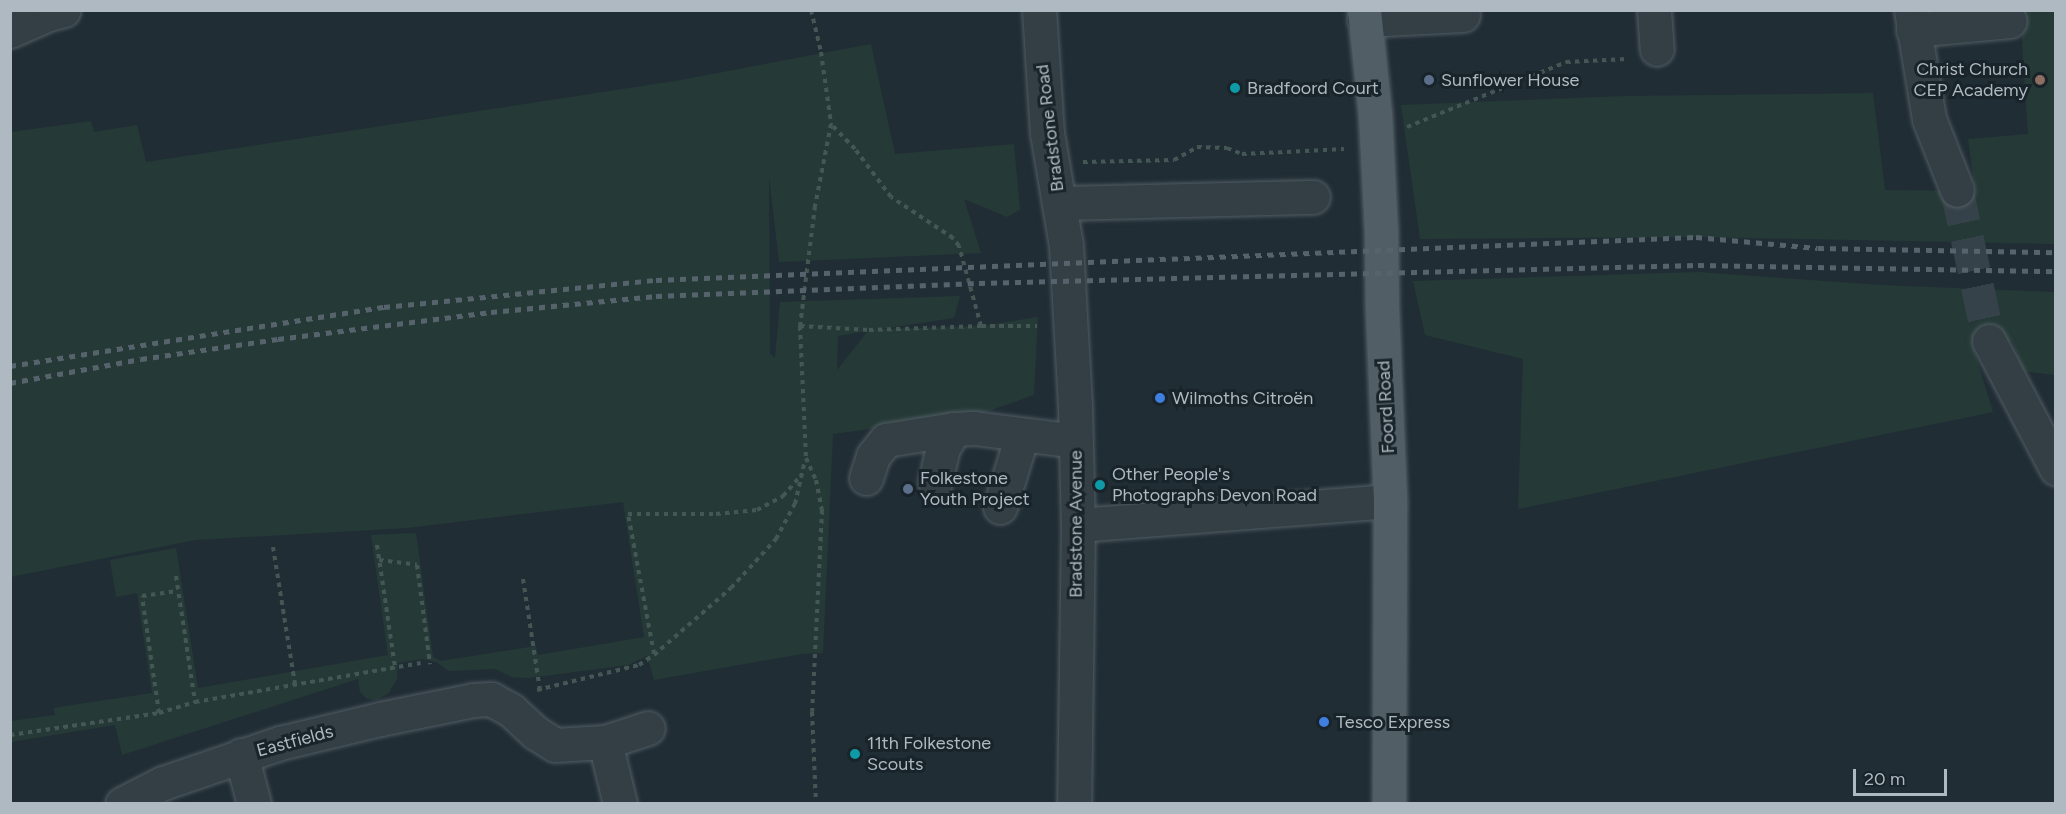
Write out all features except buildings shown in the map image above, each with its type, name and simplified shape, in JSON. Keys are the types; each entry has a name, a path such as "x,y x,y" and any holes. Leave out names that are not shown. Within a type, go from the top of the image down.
{"main road":[{"name":"Foord Road","path":"1364,15 1376,142 1390,501 1389,804"}],"street":[{"path":"10,32 48,14 64,10"},
{"name":"Bradstone Road","path":"1039,10 1046,122 1066,245"},
{"path":"1644,53 1654,10"},
{"path":"1364,15 1463,15"},
{"path":"1957,190 1929,119 1912,20 2010,21"},
{"path":"1059,203 1313,197"},
{"name":"Bradstone Avenue","path":"1066,245 1078,525 1074,804"},
{"path":"1989,341 2055,468"},
{"path":"866,478 873,456 886,440 974,428 1075,441"},
{"path":"935,482 943,448 954,429"},
{"path":"1000,507 1022,435"},
{"path":"1078,525 1390,501"},
{"name":"Eastfields","path":"122,804 164,783 241,755 358,724 474,699 491,699 511,710 536,733 555,745 605,742"},
{"path":"620,804 605,742 648,728"},
{"path":"241,755 254,804"}],"path":[{"path":"533,690 639,665 654,655 731,588 776,539 795,504 806,458 800,326 814,206 831,124 811,10"},
{"path":"1052,163 1174,160 1197,147 1227,148 1242,154 1346,149 1376,142 1566,62 1644,53"},
{"path":"831,124 855,149 891,197 952,238 959,246 981,326"},
{"path":"800,326 869,330 1038,326"},
{"path":"806,458 816,480 822,510 812,712 816,804"},
{"path":"654,655 628,514 716,514 757,510 783,496 803,474"},
{"path":"376,545 394,667"},
{"path":"273,547 295,685"},
{"path":"379,560 417,565 430,664"},
{"path":"176,576 195,702"},
{"path":"523,579 540,690"},
{"path":"159,713 142,596 178,591"},
{"path":"10,735 159,713 195,702 421,663"}],"green space":[{"path":"2020,11 2055,11 2055,244 1696,237 1420,239 1401,105 1625,96 1873,93 1885,190 1975,191 1968,139 2028,134"},
{"path":"871,44 895,154 1014,144 1020,210 1007,217 964,199 981,253 779,262 769,176 770,354 775,358 780,302 960,296 954,318 880,329 981,326 1038,317 1034,395 980,414 833,434 823,653 801,654 654,680 647,656 628,665 529,678 512,677 495,669 449,671 436,662 423,659 398,663 397,679 389,693 377,700 367,699 360,692 358,679 122,755 115,725 11,742 11,721 55,715 54,708 59,707 152,693 137,593 116,597 110,560 176,548 198,688 388,655 371,535 416,533 433,657 441,661 536,646 538,655 644,637 623,502 407,528 195,540 11,577 11,132 91,121 94,132 137,125 146,162 675,81","holes":["868,331 837,370 838,336"]},
{"path":"1698,272 1881,285 2055,292 2055,375 2023,371 2012,341 1971,340 1993,412 1518,509 1523,359 1425,335 1413,281"}],"tunnel":[{"path":"1957,190 1989,341"}],"railway":[{"path":"10,366 384,307 656,280 1696,237 1818,248 2056,252"},
{"path":"10,383 141,359 278,339 491,312 656,296 979,283 1698,265 2056,271"}],"place":[{"name":"Sunflower House","path":"1429,80"},
{"name":"Christ Church CEP Academy","path":"2040,80"},
{"name":"Bradfoord Court","path":"1235,88"},
{"name":"Wilmoths Citroën","path":"1160,398"},
{"name":"Other People's Photographs Devon Road","path":"1100,485"},
{"name":"Folkestone Youth Project","path":"908,489"},
{"name":"Tesco Express","path":"1324,722"},
{"name":"11th Folkestone Scouts","path":"855,754"}]}
